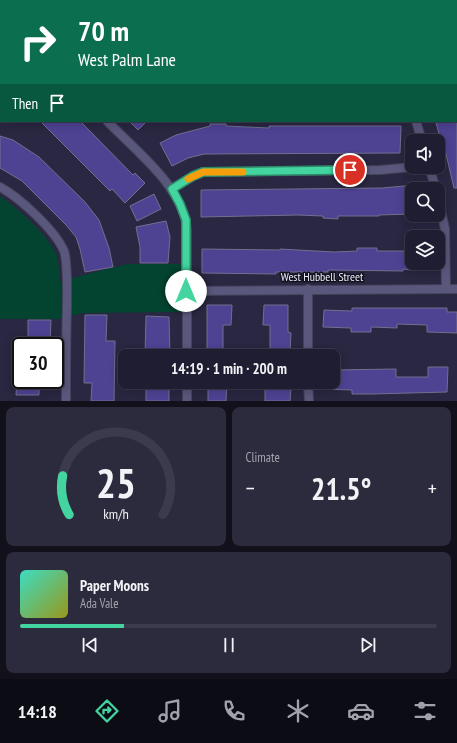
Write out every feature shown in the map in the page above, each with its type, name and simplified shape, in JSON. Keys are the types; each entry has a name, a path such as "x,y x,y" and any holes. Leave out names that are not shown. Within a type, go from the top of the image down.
{"street":[{"path":"108,122 163,177 172,189 186,220 187,349"},
{"path":"416,122 420,134"},
{"path":"172,189 193,176 203,172 386,170 405,168"},
{"path":"0,187 8,191 38,217 54,236 64,252 67,289 66,401"},
{"path":"443,222 445,229 446,289"},
{"name":"West Hubbell Street","path":"186,291 457,288"},
{"path":"308,289 308,349"},
{"path":"187,389 187,401"},
{"path":"308,389 309,401"}],"green space":[{"path":"0,196 24,215 48,240 57,256 60,281 127,264 181,264 181,312 83,313 59,319 0,319"}],"building":[{"path":"41,122 81,122 133,175 135,173 145,183 125,203 112,189 110,191"},
{"path":"130,122 146,122 138,130"},
{"path":"457,122 457,188 454,188 445,150 445,134 439,134 436,123"},
{"path":"210,124 269,128 269,126 401,126 400,153 204,154 188,158 172,166 160,143 176,135 210,126"},
{"path":"0,136 13,140 39,157 85,202 99,220 109,248 113,267 85,272 76,237 22,181 0,168"},
{"path":"405,186 405,214 338,216 338,219 323,218 323,216 298,215 201,217 201,190 382,188"},
{"path":"154,194 161,209 137,221 130,206"},
{"path":"166,221 170,237 168,263 140,263 140,247 136,227"},
{"path":"357,248 377,248 377,251 405,251 405,269 403,269 403,271 328,270 328,272 276,272 276,274 202,273 202,249 280,249 334,252 357,251"},
{"path":"207,305 232,305 231,325 223,325 223,349 207,349"},
{"path":"264,305 288,305 288,332 291,333 290,349 270,349 270,325 263,325"},
{"path":"352,308 447,308 447,312 457,312 457,333 427,332 427,325 397,324 397,328 371,327 371,332 351,332 351,328 323,327 324,310 352,311"},
{"path":"85,315 107,315 106,341 115,341 114,401 91,401 92,383 84,383"},
{"path":"146,316 169,317 170,349 145,349"},
{"path":"28,320 51,320 50,337 28,337"},
{"path":"428,367 448,367 447,392 352,394 352,390 324,389 340,389 340,370 396,369 396,377 428,377"},
{"path":"16,389 39,389 39,395 16,395"},
{"path":"146,389 169,389 169,401 146,401"},
{"path":"208,389 227,389 226,401 208,401"},
{"path":"265,389 291,389 290,401 265,401"}],"slow traffic":[{"path":"188,179 203,172 243,172"}],"route":[{"path":"186,291 186,220 184,211 172,189 193,176 203,172 350,170"}]}
